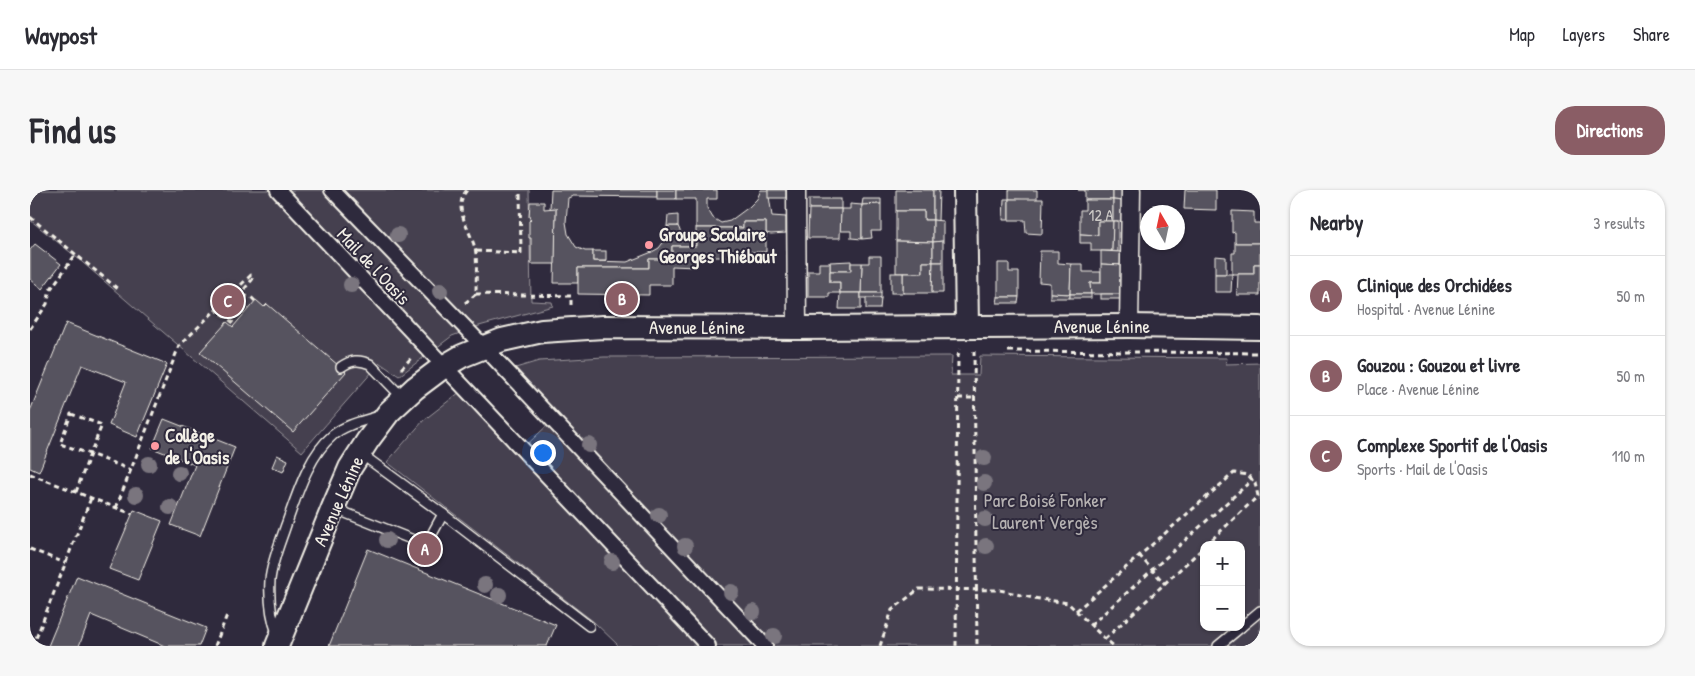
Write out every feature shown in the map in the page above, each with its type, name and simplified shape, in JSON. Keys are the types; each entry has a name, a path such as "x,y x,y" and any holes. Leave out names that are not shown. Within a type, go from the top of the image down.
{"street":[{"name":"Mail de l'Oasis","path":"278,190 708,646"},
{"name":"Mail de l'Oasis","path":"332,190 483,346 765,646"},
{"path":"796,190 796,328"},
{"path":"965,190 967,326"},
{"path":"1129,326 1131,190"},
{"name":"Avenue Lénine","path":"278,643 350,468 359,453 396,405 444,367 483,346 524,334 560,329 603,327 1129,326 1260,328"}],"lane":[{"path":"278,643 271,604 273,562 304,476 320,449 334,435 351,425 396,405 370,364 357,360 341,367"},
{"path":"359,453 443,514 588,626"},
{"path":"333,508 426,545 443,514"},
{"path":"1245,624 1260,611"},
{"path":"1218,646 1236,631"}],"path":[{"path":"475,251 521,253 520,190"},
{"path":"30,217 118,289"},
{"path":"30,330 47,304 50,290 76,254"},
{"path":"116,508 179,346 251,276 253,277 252,280 227,309 232,311 246,296 251,297 255,301"},
{"path":"215,309 235,324"},
{"path":"956,646 958,356 967,326"},
{"path":"950,350 974,351 978,589 977,646"},
{"path":"1004,351 1260,352"},
{"path":"958,398 975,398"},
{"path":"76,492 90,454 102,425 72,414 60,444 90,454 131,470"},
{"path":"1076,611 1234,473 1248,475 1256,483 1258,496 1210,541"},
{"path":"30,474 132,514"},
{"path":"1091,625 1252,480"},
{"path":"33,646 91,498"},
{"path":"30,550 65,563"},
{"path":"1105,639 1200,551"},
{"path":"1139,556 1165,584"},
{"path":"880,646 892,610 919,589 1000,590 1033,598 1068,603 1114,646"},
{"path":"214,646 227,615"}],"green space":[{"path":"30,190 529,190 531,301 552,302 553,306 479,326 452,336 399,376 380,363 302,452 75,256 30,220"},
{"name":"Parc Boisé Fonker Laurent Vergès","path":"952,356 951,375 979,375 980,356 1227,358 1226,364 1260,363 1260,646 619,646 594,622 387,462 424,420 460,392 517,454 555,418 512,369 539,361 604,357"}],"building":[{"path":"551,190 657,190 657,197 573,196 568,198 566,222 568,234 576,247 585,251 593,251 593,261 627,262 652,252 659,248 665,240 667,226 678,226 681,233 696,235 696,246 672,246 672,259 649,259 649,268 578,268 578,283 554,283 556,208 550,209"},
{"path":"657,190 676,190 676,199 657,199"},
{"path":"676,190 717,190 717,199 707,199 707,208 713,218 721,223 730,221 749,207 757,199 761,190 768,190 772,216 786,217 786,233 766,233 766,222 743,222 743,228 696,228 696,199 676,199"},
{"path":"768,190 786,190 786,198 768,198"},
{"path":"896,190 933,190 933,220 924,220 924,211 896,211"},
{"path":"933,190 939,190 938,221 933,220"},
{"path":"1009,190 1037,190 1037,200 1009,199"},
{"path":"1085,190 1113,190 1113,200 1085,200"},
{"path":"1113,190 1123,190 1123,201 1113,200"},
{"path":"1185,190 1216,190 1216,210 1185,209"},
{"path":"809,199 841,199 841,209 809,209"},
{"path":"863,199 881,199 881,204 862,205"},
{"path":"1004,199 1009,199 1009,220 1003,220"},
{"path":"1009,199 1043,199 1042,234 1026,233 1025,220 1009,220"},
{"path":"1085,200 1113,200 1113,221 1098,221 1098,235 1080,234 1080,210 1085,210"},
{"path":"1113,200 1123,201 1122,221 1113,221"},
{"path":"530,202 544,202 544,209 556,208 555,264 531,264 531,238 529,238"},
{"path":"850,204 862,205 862,239 851,238 851,231 840,231 841,209 850,209"},
{"path":"881,204 881,231 871,231 872,238 862,239 862,205"},
{"path":"809,209 841,209 840,238 808,238"},
{"path":"896,211 924,211 924,220 933,220 933,242 896,241"},
{"path":"1232,211 1254,212 1254,223 1260,223 1260,243 1235,243 1235,232 1232,233"},
{"path":"678,215 678,226 667,226 668,216"},
{"path":"933,220 943,221 943,241 933,242"},
{"path":"1098,221 1113,221 1112,251 1091,251 1091,243 1080,243 1080,234 1098,235"},
{"path":"1113,221 1118,221 1118,252 1112,251"},
{"path":"743,222 766,222 766,252 743,252 743,257 696,257 696,267 672,266 672,285 649,285 649,295 578,294 578,268 649,268 649,259 672,259 672,246 696,246 696,228 743,228"},
{"path":"896,241 933,242 933,262 923,262 923,273 896,273"},
{"path":"943,241 943,262 933,262 933,242"},
{"path":"1235,243 1260,243 1260,264 1254,264 1254,274 1232,274 1232,253 1235,253"},
{"path":"35,244 61,264 42,289 30,279 30,250"},
{"path":"593,251 606,251 606,261 593,261"},
{"path":"1040,251 1058,251 1058,263 1071,264 1070,294 1050,293 1050,283 1039,282"},
{"path":"1101,251 1122,252 1122,265 1101,264"},
{"path":"869,256 881,256 881,293 861,293 862,263 869,263"},
{"path":"1215,256 1226,257 1226,274 1215,274"},
{"path":"851,261 851,271 830,271 830,262"},
{"path":"923,262 933,262 932,293 903,293 903,273 923,273"},
{"path":"933,262 943,262 943,293 932,293"},
{"path":"819,263 830,263 830,282 840,282 840,293 829,293 829,297 808,297 808,271 819,271"},
{"path":"851,263 862,263 861,293 840,293 840,282 830,282 830,271 851,271"},
{"path":"998,263 1009,263 1009,272 1019,272 1019,297 998,297"},
{"path":"1071,264 1083,264 1083,272 1101,272 1101,283 1090,283 1091,294 1070,294"},
{"path":"1101,264 1122,265 1122,294 1091,294 1090,283 1101,283"},
{"path":"1254,264 1260,264 1260,295 1237,295 1238,274 1254,274"},
{"path":"891,273 903,273 903,293 891,293"},
{"path":"1215,274 1232,274 1231,292 1215,292"},
{"path":"840,293 861,293 861,309 839,309"},
{"path":"861,293 881,293 881,298 861,298"},
{"path":"1050,293 1070,294 1070,298 1050,298"},
{"path":"1070,294 1091,294 1091,298 1070,298"},
{"path":"1101,294 1122,294 1122,299 1101,299"},
{"path":"998,297 1019,297 1018,303 997,303"},
{"path":"866,298 881,298 880,309 866,309"},
{"path":"256,300 264,307 267,304 346,372 293,432 200,352 227,322 233,327"},
{"path":"66,323 167,364 137,437 109,425 126,382 82,365 39,472 30,468 30,411"},
{"path":"164,419 235,447 200,536 171,525 195,465 152,448"},
{"path":"277,455 288,460 283,472 272,467"},
{"path":"134,510 162,521 138,580 109,569"},
{"path":"368,549 556,625 547,646 329,646"},
{"path":"77,576 206,628 199,646 165,646 91,615 79,646 48,646"}],"place":[{"name":"Groupe Scolaire Georges Thiébaut","path":"649,245"},
{"name":"Gouzou : Gouzou et livre","path":"622,299"},
{"name":"Complexe Sportif de l'Oasis","path":"228,301"},
{"name":"Collège de l'Oasis","path":"155,446"},
{"name":"Clinique des Orchidées","path":"425,549"}]}
